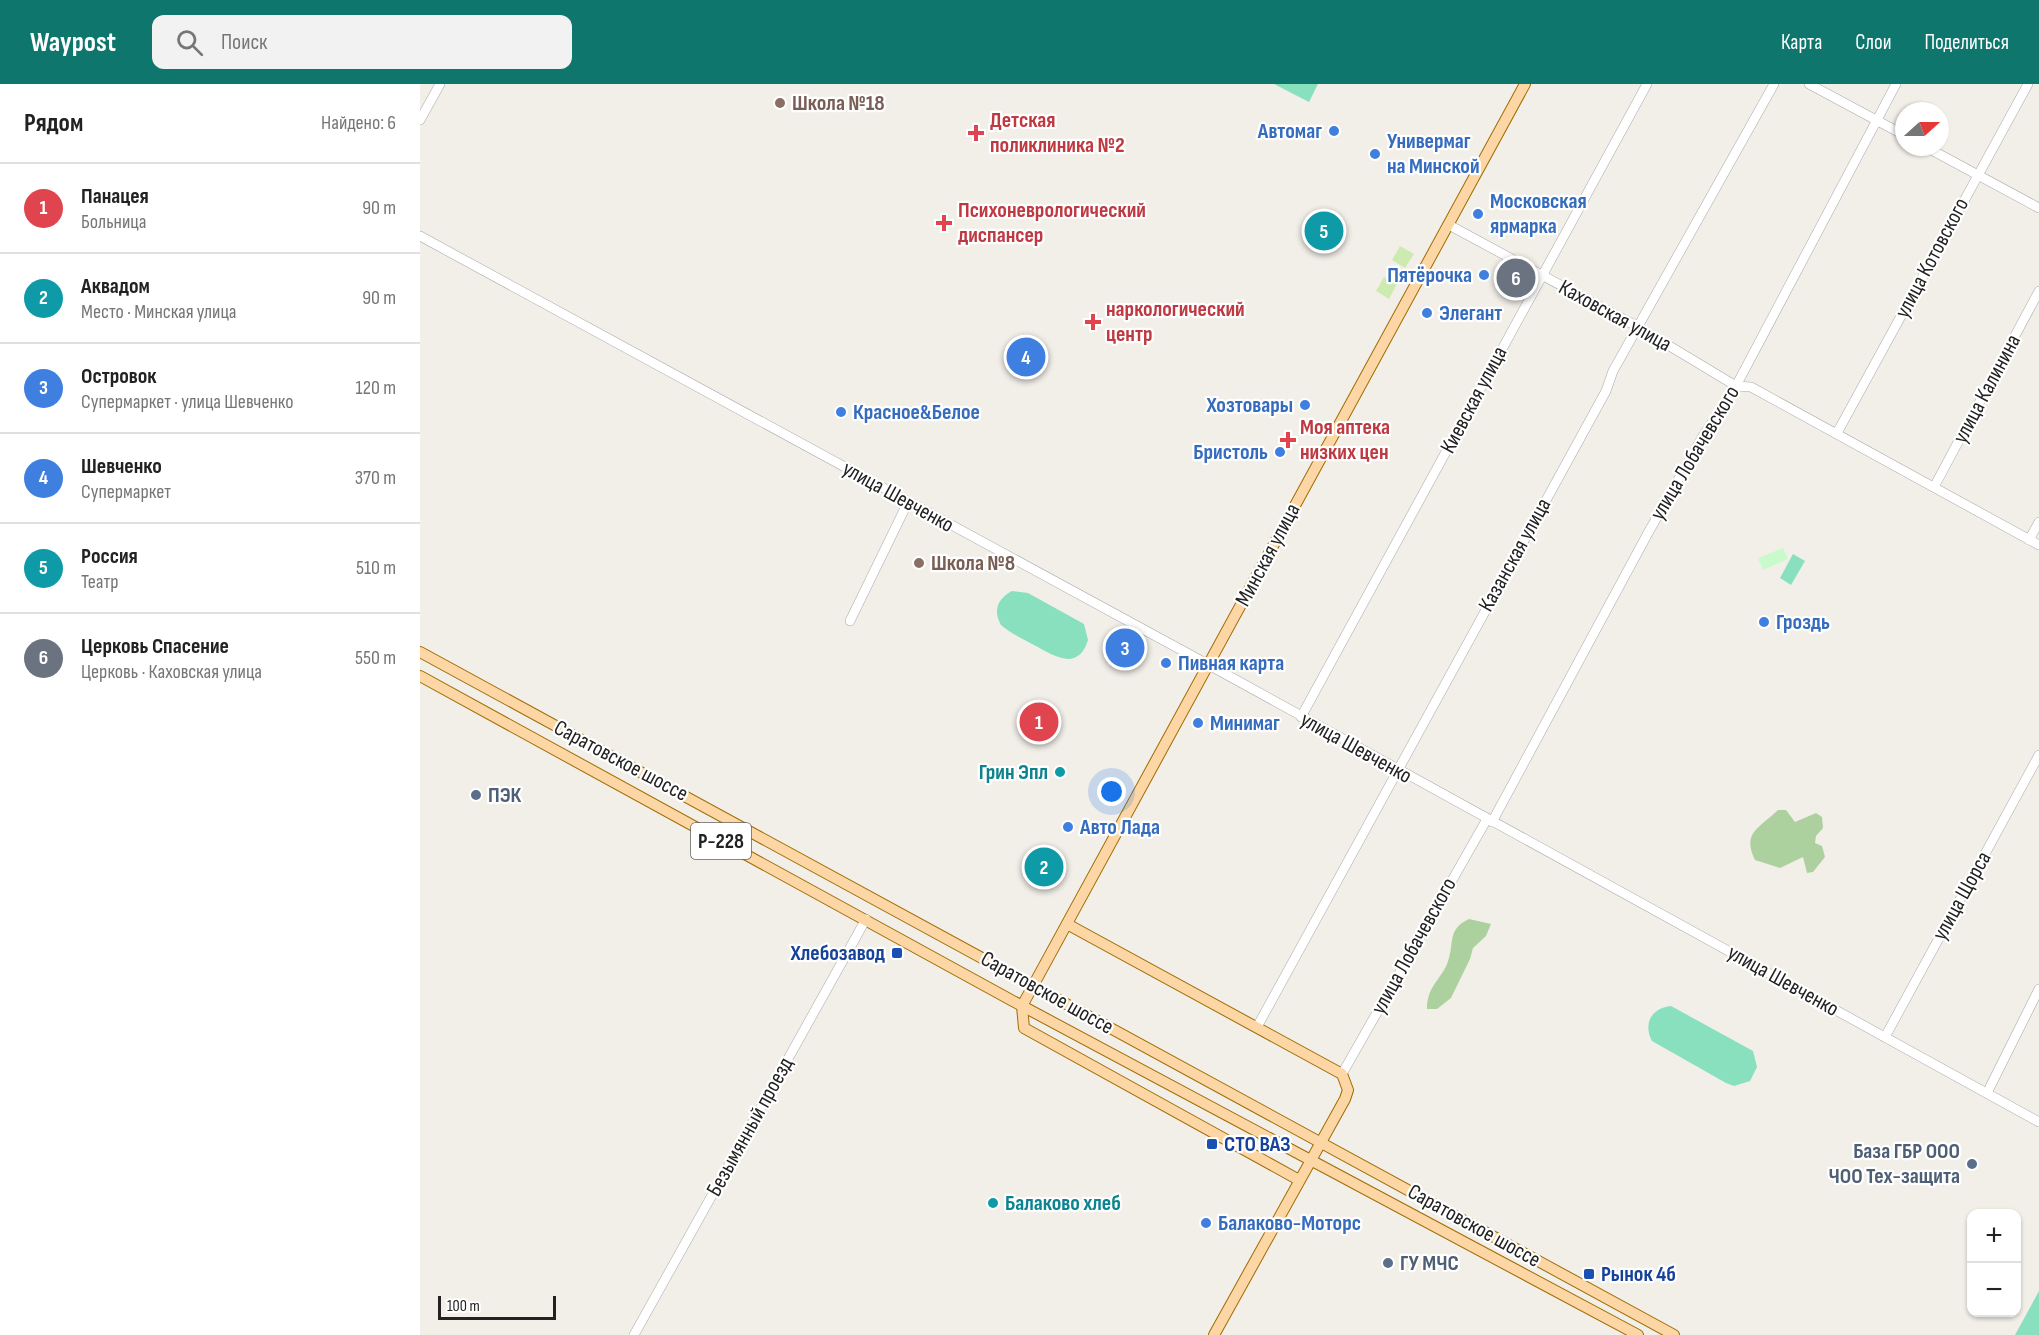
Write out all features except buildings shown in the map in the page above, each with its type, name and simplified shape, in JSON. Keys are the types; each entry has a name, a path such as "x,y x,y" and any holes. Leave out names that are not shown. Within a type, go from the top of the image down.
{"main road":[{"name":"Минская улица","path":"1022,1006 1525,84"},
{"name":"Саратовское шоссе","path":"420,652 1674,1335"},
{"name":"Саратовское шоссе","path":"420,676 1022,1006 1638,1335"},
{"path":"1067,924 1342,1074 1347,1081 1345,1099 1214,1335"},
{"path":"1022,1006 1024,1028 1299,1180"}],"street":[{"path":"420,120 440,84"},
{"name":"Киевская улица","path":"1301,717 1647,84"},
{"name":"Казанская улица","path":"1257,1027 1606,391 1613,371 1774,84"},
{"path":"1809,84 1895,130"},
{"name":"улица Лобачевского","path":"1342,1074 1490,821 1647,533 1703,436 1736,386 1896,84"},
{"name":"улица Котовского","path":"1837,433 2028,84"},
{"path":"1943,156 2039,207"},
{"name":"Каховская улица","path":"1449,225 1638,327 1736,386 1750,387 2039,545"},
{"name":"улица Шевченко","path":"420,236 1209,665 2039,1122"},
{"name":"улица Калинина","path":"1934,487 2039,291"},
{"path":"1743,373 1750,387"},
{"path":"850,621 908,502"},
{"path":"2029,540 2039,522"},
{"name":"улица Щорса","path":"1885,1037 2039,756"},
{"name":"Безымянный проезд","path":"634,1335 866,919"},
{"path":"1987,1093 2039,989"}],"green space":[{"path":"1274,84 1318,84 1309,102"},
{"path":"1400,246 1414,254 1405,268 1392,260"},
{"path":"1384,277 1397,284 1389,299 1376,291"},
{"path":"1783,548 1788,559 1763,570 1758,558"},
{"path":"1793,554 1805,561 1791,585 1780,578"},
{"path":"1012,591 1028,593 1084,624 1088,640 1084,650 1072,659 1057,657 1001,625 997,615 998,606 1003,598"},
{"path":"1778,810 1786,810 1795,822 1816,813 1822,817 1823,828 1816,836 1815,843 1822,846 1825,857 1813,872 1807,873 1803,857 1780,868 1755,860 1751,851 1751,837"},
{"path":"1469,919 1491,924 1486,936 1473,948 1451,998 1437,1009 1427,1009 1430,993 1447,965 1455,931"},
{"path":"1671,1006 1753,1051 1757,1067 1750,1081 1734,1086 1726,1083 1652,1041 1648,1029 1651,1018 1658,1010"},
{"path":"2039,1291 2039,1335 2015,1335"}],"place":[{"name":"Школа №18","path":"780,103"},
{"name":"Автомаг","path":"1334,131"},
{"name":"Детская поликлиника №2","path":"976,133"},
{"name":"Универмаг на Минской","path":"1375,154"},
{"name":"Московская ярмарка","path":"1478,214"},
{"name":"Психоневрологический диспансер","path":"944,223"},
{"name":"Россия","path":"1324,231"},
{"name":"Пятёрочка","path":"1484,275"},
{"name":"Церковь Спасение","path":"1516,278"},
{"name":"Элегант","path":"1427,313"},
{"name":"наркологический центр","path":"1093,322"},
{"name":"Шевченко","path":"1026,357"},
{"name":"Хозтовары","path":"1305,405"},
{"name":"Красное&Белое","path":"841,412"},
{"name":"Моя аптека низких цен","path":"1288,440"},
{"name":"Бристоль","path":"1280,452"},
{"name":"Школа №8","path":"919,563"},
{"name":"Гроздь","path":"1764,622"},
{"name":"Островок","path":"1125,648"},
{"name":"Пивная карта","path":"1166,663"},
{"name":"Панацея","path":"1039,722"},
{"name":"Минимаг","path":"1198,723"},
{"name":"Грин Эпл","path":"1060,772"},
{"name":"ПЭК","path":"476,795"},
{"name":"Авто Лада","path":"1068,827"},
{"name":"Аквадом","path":"1044,867"},
{"name":"Хлебозавод","path":"897,953"},
{"name":"СТО ВАЗ","path":"1212,1144"},
{"name":"База ГБР ООО ЧОО Тех-защита","path":"1972,1164"},
{"name":"Балаково хлеб","path":"993,1203"},
{"name":"Балаково-Моторс","path":"1206,1223"},
{"name":"ГУ МЧС","path":"1388,1263"},
{"name":"Рынок 4б","path":"1589,1274"}]}
